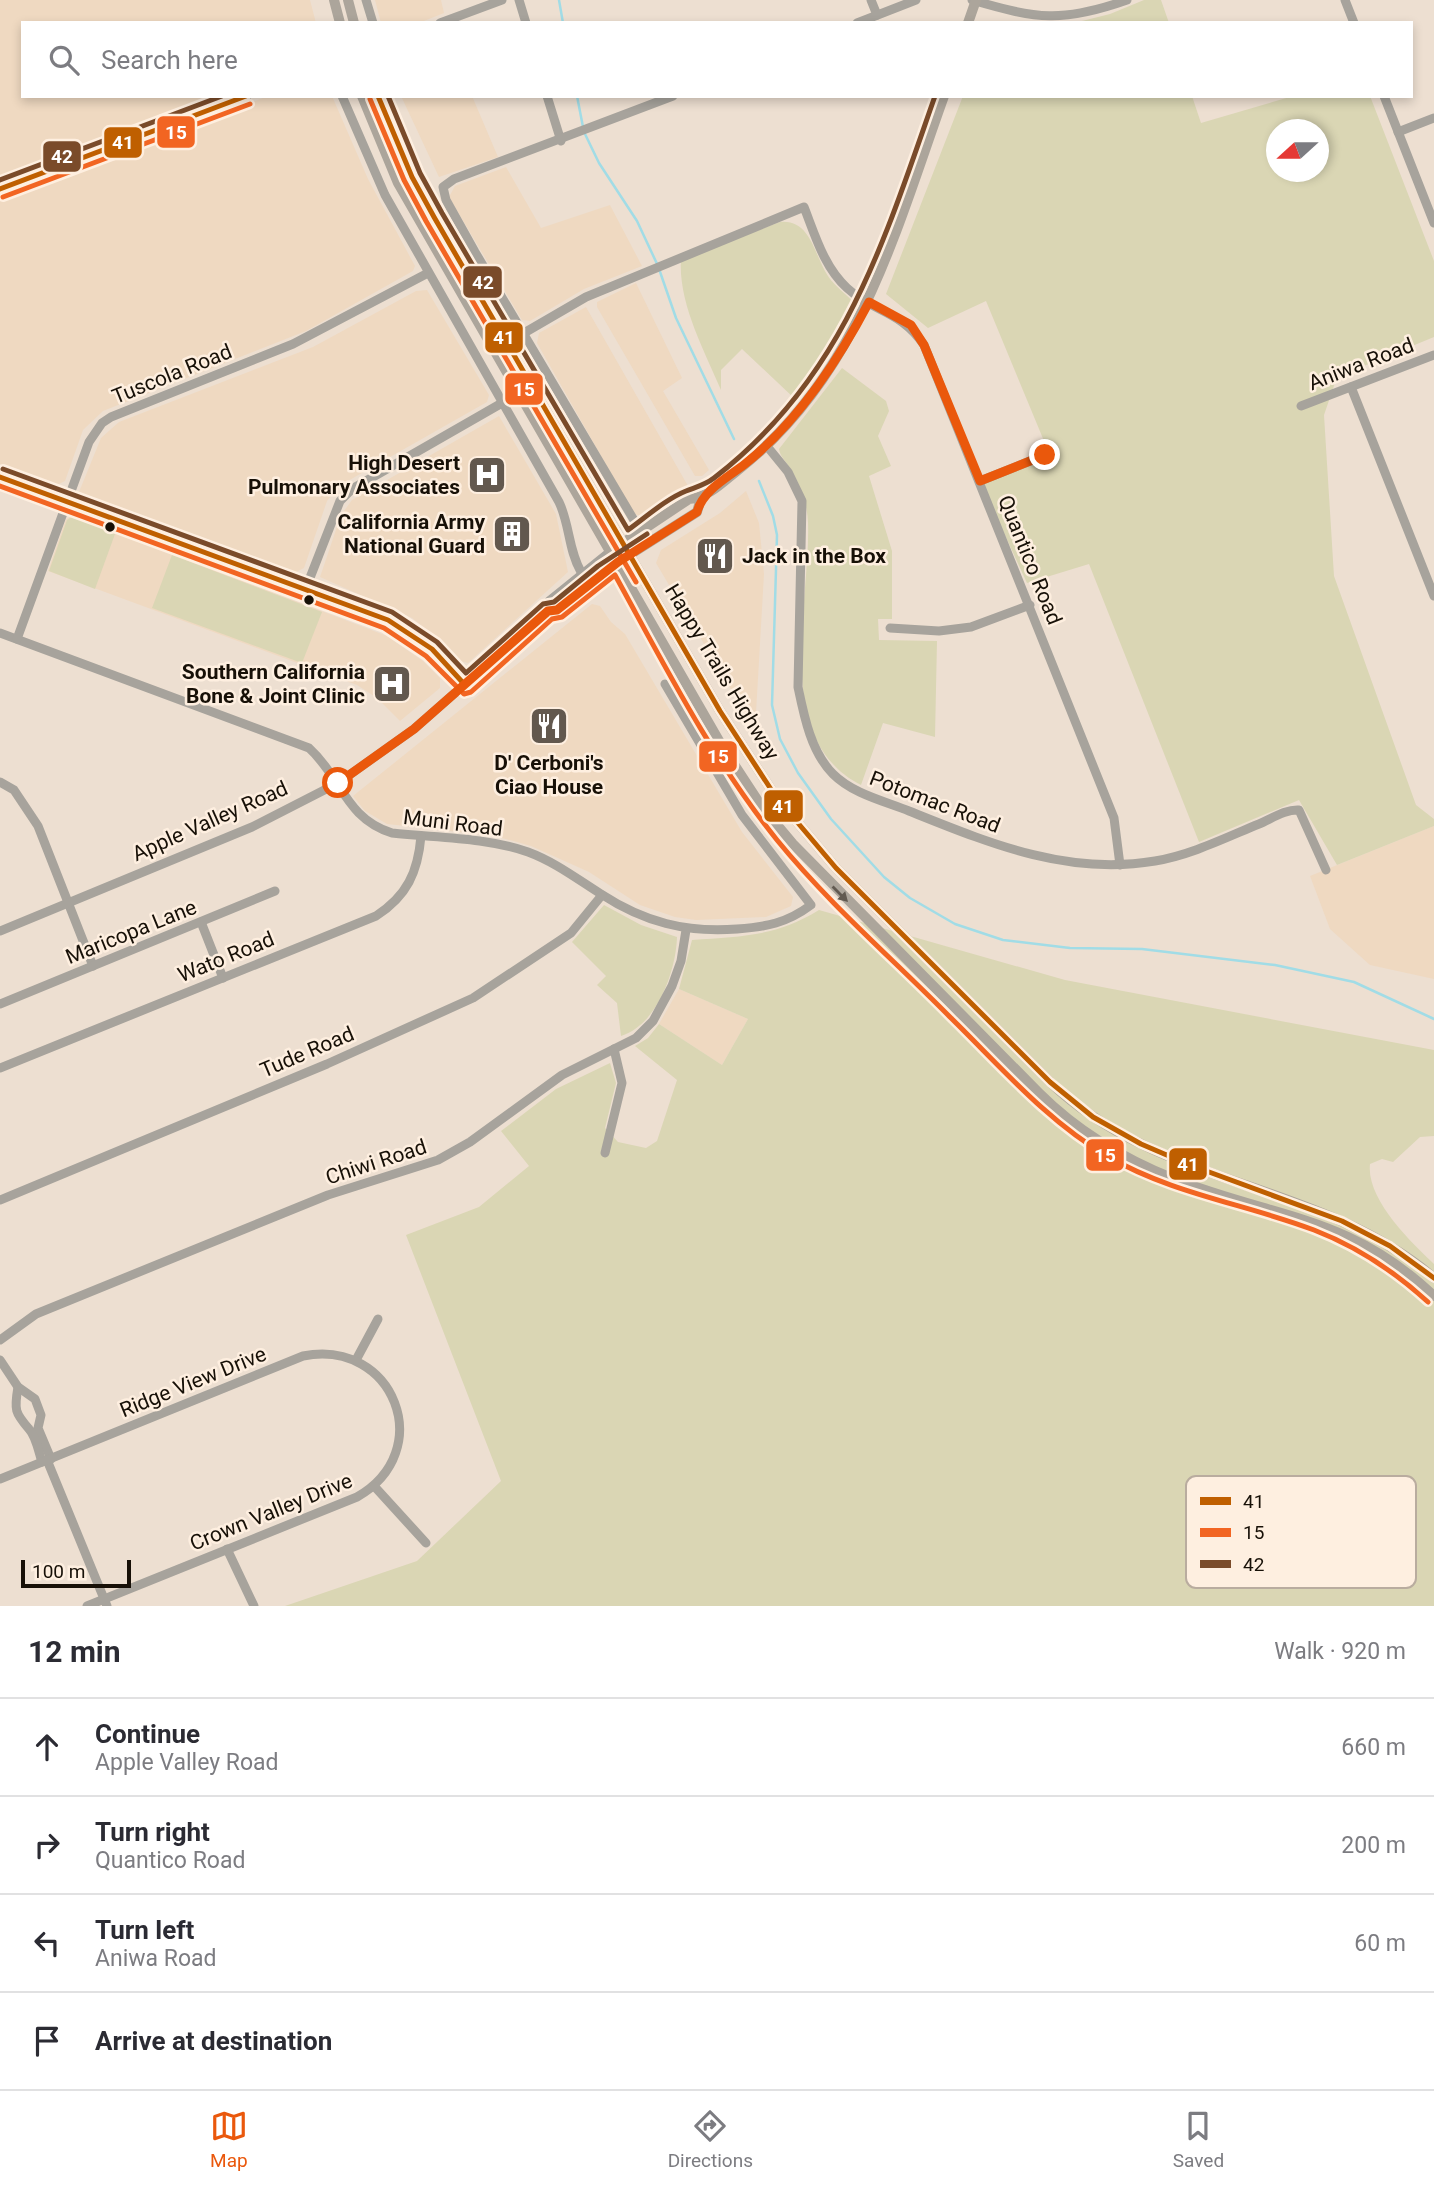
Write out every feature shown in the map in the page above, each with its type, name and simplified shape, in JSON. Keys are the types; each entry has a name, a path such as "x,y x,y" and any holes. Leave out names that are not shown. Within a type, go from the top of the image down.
{"main road":[{"path":"334,0 339,21"},
{"path":"348,0 353,21"},
{"path":"969,21 974,0"},
{"name":"Happy Trails Highway","path":"363,98 398,183 722,746 762,807 825,878 1050,1104 1110,1148 1175,1179 1345,1233 1392,1261 1434,1296"},
{"name":"Happy Trails Highway","path":"379,98 412,177 440,228 625,542 720,711 776,797 836,868 1060,1091 1119,1134 1149,1150 1349,1223 1400,1251 1434,1278"},
{"name":"Apple Valley Road","path":"611,551 689,499 701,498 766,445 824,376 849,339 869,302 943,98"},
{"name":"Apple Valley Road","path":"618,562 697,512 701,498"}],"street":[{"path":"366,0 372,21"},
{"path":"445,21 502,0"},
{"path":"519,0 525,21"},
{"path":"871,0 877,15"},
{"path":"862,21 916,0"},
{"path":"974,0 1045,18 1072,16 1128,0"},
{"path":"1345,0 1353,21"},
{"path":"0,189 242,98"},
{"path":"343,98 373,169 428,273 559,502 567,520 570,551 582,572"},
{"path":"548,98 561,141"},
{"path":"641,532 475,252 446,200 443,187 454,179 561,141 668,98"},
{"path":"1385,98 1430,200 1434,223"},
{"path":"1398,132 1434,118"},
{"name":"Quantico Road","path":"524,333 586,297 804,207 833,273 848,289 911,325 924,345 1114,818 1120,865"},
{"name":"Tuscola Road","path":"17,639 89,442 102,424 111,417 293,344 428,273"},
{"name":"Aniwa Road","path":"1301,406 1434,355"},
{"path":"1351,387 1434,596"},
{"path":"306,588 340,501 352,489 502,403"},
{"name":"Potomac Road","path":"766,445 788,472 802,501 798,687 810,734 833,774 851,789 1019,852 1069,863 1120,865 1156,861 1197,850 1294,809 1303,813 1326,870"},
{"path":"980,481 1045,455"},
{"path":"0,477 388,620 409,631 432,649 466,685"},
{"name":"Apple Valley Road","path":"548,611 549,601 611,551"},
{"name":"Apple Valley Road","path":"0,931 252,827 338,783 388,750 548,611 557,610 618,562"},
{"path":"890,628 939,631 971,627 1030,605"},
{"name":"Muni Road","path":"0,633 294,740 321,758 353,809 366,822 391,833 491,842 516,848 569,873 633,913 686,930 768,926 797,916 811,905 742,815 665,684"},
{"path":"0,782 13,790 27,807 93,966"},
{"name":"Wato Road","path":"0,1068 376,916 405,892 412,880 419,858 421,836"},
{"name":"Maricopa Lane","path":"0,1004 275,891"},
{"name":"Tude Road","path":"0,1200 327,1064 473,998 572,933 602,895"},
{"path":"201,922 223,978"},
{"name":"Chiwi Road","path":"0,1340 36,1314 328,1195 438,1160 470,1142 562,1075 636,1038 664,1005 681,961 686,930"},
{"path":"606,1153 622,1083 614,1049"},
{"path":"356,1360 377,1319"},
{"name":"Ridge View Drive","path":"0,1479 303,1356 321,1353 356,1360 379,1377 391,1394"},
{"path":"0,1360 18,1387 35,1399 41,1415 38,1428 47,1460 105,1602"},
{"path":"18,1387 15,1407 22,1424 30,1429 47,1460"},
{"name":"Crown Valley Drive","path":"87,1606 105,1602 375,1487 390,1467 400,1435 396,1405 391,1394"},
{"path":"375,1487 426,1543"},
{"path":"227,1549 254,1606"}],"shaded area":[{"path":"0,0 310,0 315,21 21,21 21,98 211,98 0,180"},
{"path":"375,0 441,0 444,13 424,21 380,21"},
{"path":"1144,0 1161,0 1168,21 1082,21 1110,14"},
{"path":"263,98 333,98 368,179 415,266 413,271 306,331 103,411 83,430 65,481 57,485 0,464 0,201"},
{"path":"402,98 473,98 498,157 439,177"},
{"path":"962,98 1193,98 1201,123 1286,98 1371,98 1434,261 1434,337 1337,377 1324,415 1334,576 1416,805 1434,819 1434,826 1337,865 1299,800 1199,842 1089,564 1027,583 980,481 1049,453 986,301 928,328 886,294"},
{"path":"506,167 541,228 610,205 642,266 584,289 530,321 522,320 449,197 455,186"},
{"path":"780,222 799,226 805,232 828,276 855,304 840,340 795,399 742,349 721,370 721,390 688,309 681,276 681,259"},
{"path":"636,283 682,378 663,391 709,470 702,476 695,476 597,307 597,302"},
{"path":"427,290 489,395 487,402 339,486 327,501 304,568 296,572 79,492 101,438 119,422 313,347 416,291"},
{"path":"586,307 688,486 642,516 634,514 537,343 539,333"},
{"path":"842,368 886,401 889,411 878,436 891,466 869,476 892,551 892,619 878,619 879,640 937,641 935,737 883,723 861,785 833,764 815,736 805,703 802,629 808,522 800,486 779,449"},
{"path":"499,416 556,514 568,572 468,663 460,661 442,642 412,618 320,577 341,515 352,500"},
{"path":"746,491 759,523 764,574 755,730 656,563 661,550 720,513"},
{"path":"72,516 387,636 423,661 440,678 440,688 400,721 377,698 357,685 48,571 66,519"},
{"path":"73,516 115,534 95,589 49,571 67,520"},
{"path":"172,555 322,612 302,663 152,608"},
{"path":"592,604 600,606 611,622 625,634 742,832 793,897 791,906 766,917 696,920 675,917 640,905 589,872 531,846 495,836 387,824 365,811 353,796"},
{"path":"1434,826 1434,979 1370,965 1330,929 1310,876"},
{"path":"604,905 641,925 677,937 673,965 662,995 645,1021 621,1036 617,1003 597,985 606,976 572,942"},
{"path":"819,910 1065,980 1434,1050 1434,1136 1420,1137 1393,1162 1382,1159 1370,1164 1375,1191 1382,1205 1434,1264 1434,1606 285,1606 417,1561 501,1481 406,1235 479,1207 529,1166 501,1131 556,1089 610,1063 616,1083 605,1128 618,1142 646,1148 657,1141 677,1080 635,1046 648,1038 659,1024 722,1065 748,1019 679,989 692,940 758,934 803,919"},
{"path":"679,989 748,1019 722,1065 659,1024"}],"waterway":[{"path":"559,0 563,21"},
{"path":"577,98 583,127"},
{"path":"585,134 599,163 637,221 658,266 676,318 734,439"},
{"path":"759,481 773,516 777,535 772,705 780,739 798,773 831,819 884,877 910,898 955,924 1003,940 1070,948 1142,949 1275,965 1354,982 1434,1019"}],"transit line":[{"name":"42","path":"0,180 217,98"},
{"name":"41","path":"0,189 241,98"},
{"name":"41","path":"379,98 412,177 434,217 720,711 776,797 836,868 1050,1082 1093,1117 1141,1144 1190,1165 1342,1221 1390,1246 1434,1278"},
{"name":"42","path":"389,98 420,173 442,213 628,530 671,499 714,478 759,439 796,397 827,352 854,305 897,204 934,98"},
{"name":"15","path":"370,99 404,180 426,221 636,582"},
{"name":"15","path":"3,197 250,104"},
{"name":"42","path":"3,469 392,612 437,642 466,673 543,604 554,602 598,566 647,534"},
{"name":"41","path":"0,477 388,620 432,649 465,685"},
{"name":"15","path":"0,486 384,628 426,656 464,694 471,692 552,619 562,617 615,575 710,745 777,840 840,909 1044,1110 1085,1142 1132,1169 1183,1189 1314,1230 1346,1244 1389,1270 1428,1302"},
{"name":"41","path":"465,685 548,611 557,610 631,554"}],"place":[{"name":"High Desert Pulmonary Associates","path":"487,475"},
{"name":"California Army National Guard","path":"512,534"},
{"name":"Jack in the Box","path":"715,556"},
{"name":"Southern California Bone & Joint Clinic","path":"392,684"},
{"name":"D' Cerboni's Ciao House","path":"549,726"}],"route":[{"path":"338,783 414,729 548,611 557,610 618,562 697,512 701,498 748,462 799,409 849,339 869,302 911,325 924,345 980,481 1045,455"}]}
